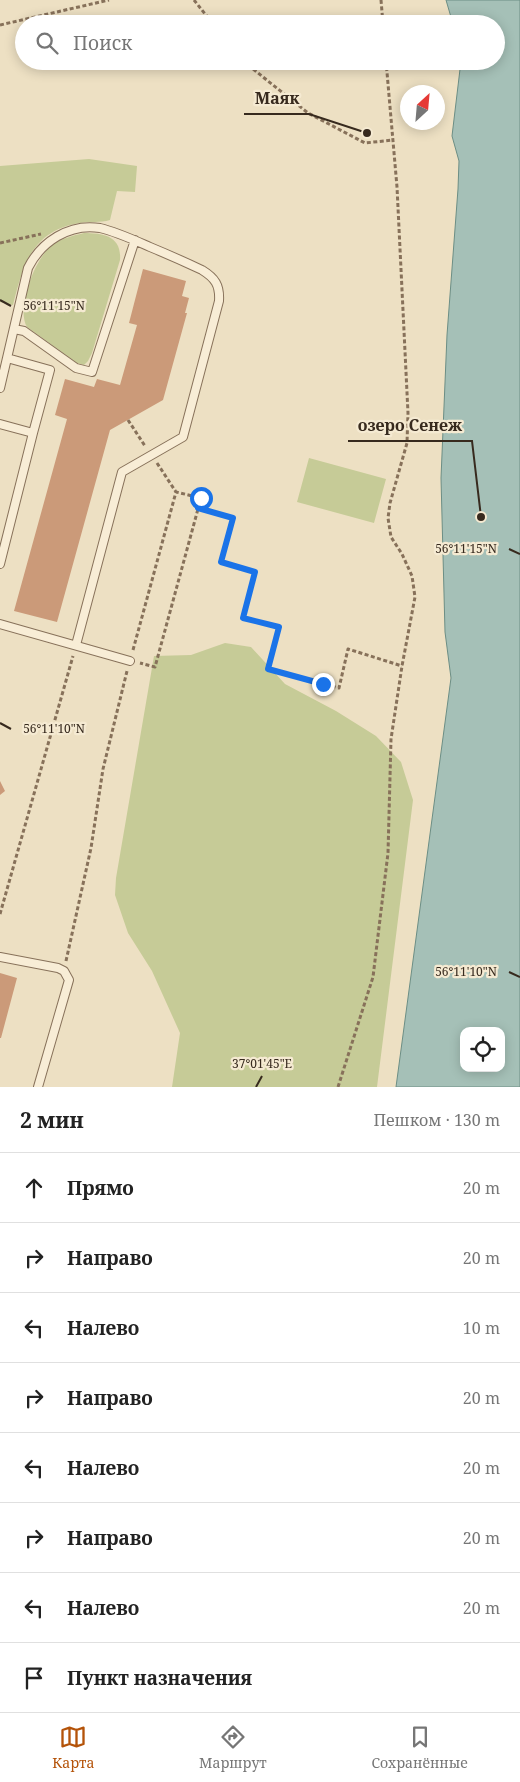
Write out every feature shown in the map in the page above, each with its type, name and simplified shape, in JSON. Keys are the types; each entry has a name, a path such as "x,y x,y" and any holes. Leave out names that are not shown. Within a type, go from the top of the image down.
{"lane":[{"path":"0,388 25,279 33,259 43,246 60,235 88,227 113,232 202,270 217,282 219,301 183,437 122,472 76,645"},
{"path":"14,329 24,331 76,368 92,372 134,240"},
{"path":"0,564 50,370 7,358"},
{"path":"0,424 33,434"},
{"path":"0,624 130,661"},
{"path":"0,957 58,968 64,971 69,980 38,1087"}],"path":[{"path":"44,15 109,0"},
{"path":"194,0 206,15"},
{"path":"381,0 382,15"},
{"path":"0,25 15,22"},
{"path":"254,70 308,112 364,143 393,140"},
{"path":"338,1087 373,977 388,853 391,739 415,597 412,576 402,554 391,537 388,518 390,503 407,443 408,413 397,187 387,70"},
{"path":"0,243 42,233 60,235"},
{"path":"128,420 176,492 201,498 155,667 130,661"},
{"path":"64,971 91,848 103,769 176,492"},
{"path":"198,508 233,518 221,562 255,572 243,618 279,627 268,669 339,688 348,649 402,666"},
{"path":"0,914 76,645"}],"green space":[{"path":"89,159 137,166 135,192 117,191 110,220 79,223 63,227 40,242 26,264 13,305 0,302 0,166"},
{"path":"84,233 104,235 114,241 120,252 120,260 92,353 84,365 77,363 27,327 24,319 24,309 28,286 43,255 57,242"},
{"path":"309,458 386,479 374,523 297,502"},
{"path":"225,643 251,647 285,684 336,711 376,736 401,762 413,800 377,1087 172,1087 180,1033 152,971 128,933 115,895 116,878 154,656 191,655"}],"water":[{"path":"446,0 520,0 520,1087 396,1087 451,678 445,632 441,478 447,335 459,161 452,136 460,70 505,70 505,15 450,15"}],"building":[{"path":"143,269 186,281 182,296 189,298 185,313 187,313 163,400 110,430 57,622 14,611 67,419 55,415 65,379 94,387 97,379 120,385 137,325 129,323"},
{"path":"0,781 5,791 0,795"},
{"path":"0,973 17,978 1,1038 0,1038"}],"place":[{"name":"Маяк","path":"367,133"},
{"name":"озеро Сенеж","path":"481,517"}],"route":[{"path":"201,498 198,508 233,518 221,562 255,572 243,618 279,627 268,669 323,684"}]}
